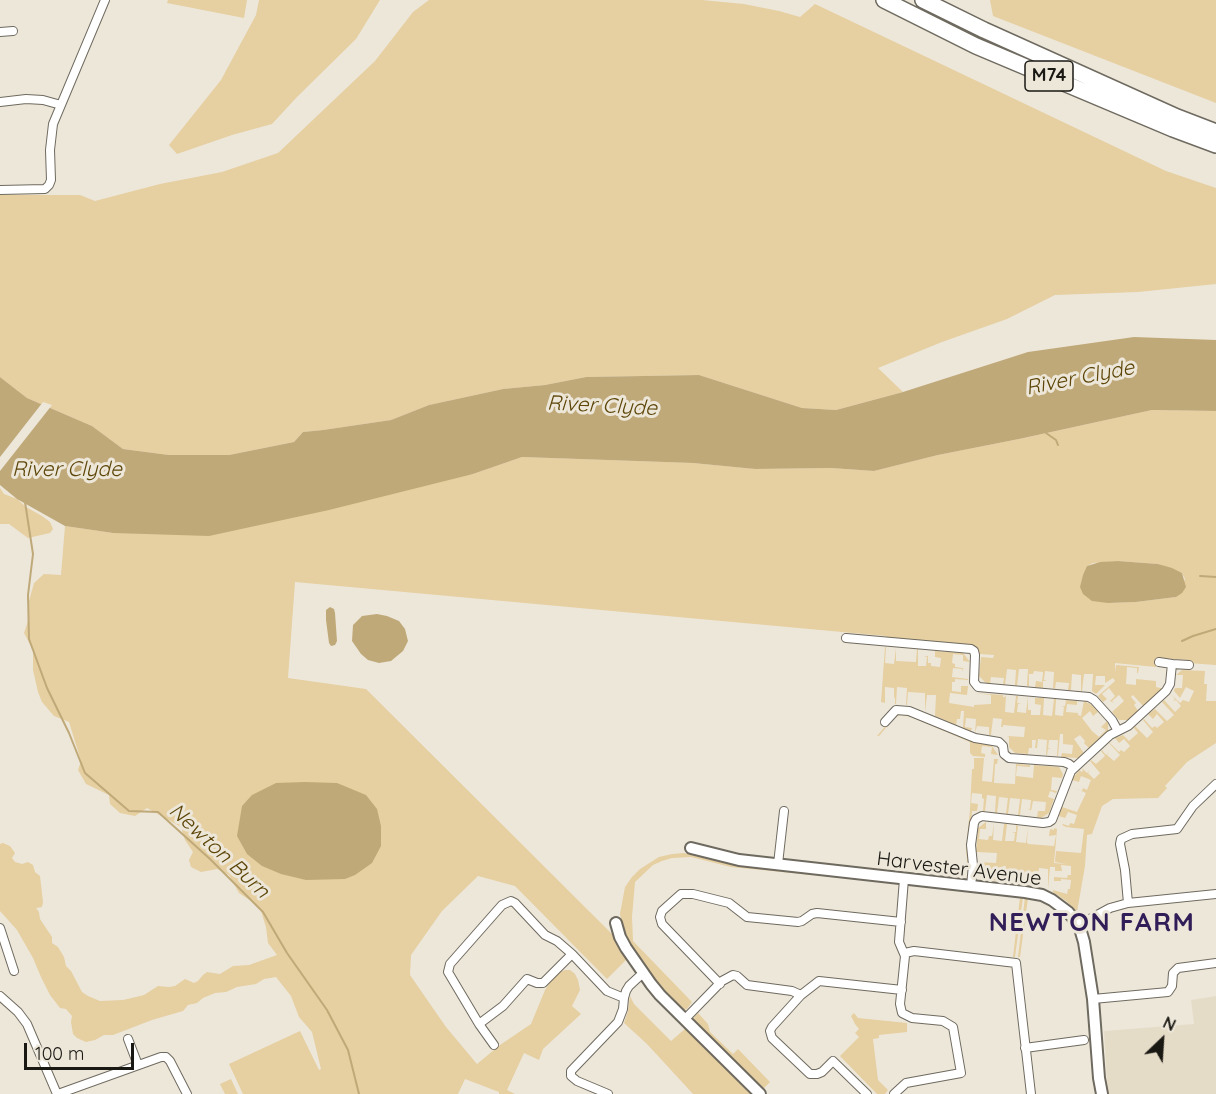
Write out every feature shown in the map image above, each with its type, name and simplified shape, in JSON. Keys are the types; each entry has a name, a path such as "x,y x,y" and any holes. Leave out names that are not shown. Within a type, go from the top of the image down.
{"highway":[{"name":"M74","path":"884,0 976,46 1216,145"},
{"name":"M74","path":"923,0 1005,40 1177,117 1216,132"}],"street":[{"path":"0,190 45,189 49,185 53,124 105,0"},
{"path":"0,32 13,31"},
{"path":"0,102 26,99 43,100 61,105"},
{"path":"846,638 971,649 975,656 974,682 978,687 1089,697 1112,720 1118,731"},
{"path":"1160,662 1189,665"},
{"path":"971,886 973,865 971,845 976,819 982,816 1046,823 1052,820 1068,775 1110,735 1128,726 1167,690 1171,682 1172,663"},
{"path":"885,722 895,711 909,711 975,738 999,742 1003,746 1004,754 1009,758 1064,762 1074,768"},
{"path":"1128,903 1121,839 1132,834 1177,829 1193,806 1216,784"},
{"path":"778,864 784,811"},
{"name":"Harvester Avenue","path":"691,848 739,860 1025,891 1052,900 1068,912 1079,925"},
{"path":"894,1094 906,1083 961,1073 953,1027 943,1022 912,1018 902,1013 900,1004 905,960 899,942 904,879"},
{"path":"720,984 662,924 660,917 662,911 681,894 693,894 729,903 747,917 798,922 817,913 901,922"},
{"path":"1102,1094 1093,999 1079,925 1110,908 1128,903 1216,894"},
{"path":"494,1045 448,972 450,964 502,905 511,901 545,935 557,941 572,954 607,991 624,998"},
{"path":"616,923 626,948 660,995 760,1094"},
{"path":"0,927 2,942 14,971"},
{"path":"904,952 914,951 1016,963 1031,1094"},
{"path":"479,1024 503,1006 526,979 543,983 572,954"},
{"path":"1093,999 1168,992 1172,987 1173,973 1178,968 1216,963"},
{"path":"608,1094 577,1082 570,1073 618,1022 629,986 643,973"},
{"path":"685,1019 730,976 735,976 747,985 792,991 801,995"},
{"path":"867,1094 833,1061 822,1072 810,1074 772,1038 770,1031 801,995 819,981 902,990"},
{"path":"0,996 18,1012 27,1024 58,1094 161,1057 166,1057 170,1061 187,1094"},
{"path":"128,1040 138,1065"},
{"path":"1025,1047 1084,1040"}],"shaded area":[{"path":"168,0 247,0 244,18 167,3"},
{"path":"259,0 380,0 356,39 272,124 177,154 169,145 221,80 256,15"},
{"path":"429,0 702,0 744,4 800,17 815,4 1166,171 1216,188 1216,284 1138,292 1055,295 1007,319 878,368 903,392 836,410 802,408 699,375 586,377 545,385 503,389 429,405 391,420 303,432 294,442 229,455 169,455 123,449 92,426 27,398 0,377 0,195 80,195 95,201 160,184 222,172 278,153 375,61 413,12"},
{"path":"990,0 1216,0 1216,103 993,16"},
{"path":"1152,410 1216,411 1216,665 1158,658 1156,667 1115,663 1115,673 1116,665 1139,667 1137,673 1137,668 1127,667 1126,684 1136,685 1136,679 1156,681 1156,687 1164,689 1144,707 1133,695 1131,697 1139,712 1129,721 1119,720 1112,712 1124,701 1119,695 1112,701 1114,703 1110,701 1115,696 1109,688 1102,694 1107,699 1103,702 1098,696 1115,681 1113,678 1105,683 1105,676 1096,676 1095,685 1105,685 1096,694 1092,691 1093,674 1084,674 1082,691 1081,675 1072,674 1071,690 1068,690 1069,683 1056,682 1055,689 1053,688 1054,672 1045,671 1044,680 1047,681 1043,681 1043,688 1035,687 1036,681 1042,682 1043,672 1034,671 1033,674 1029,674 1029,686 1027,686 1028,669 1019,669 1017,686 1015,685 1016,670 1007,669 1005,685 1003,685 1004,678 991,677 990,684 986,683 979,676 981,657 993,658 994,655 979,654 973,645 886,639 886,636 295,582 288,678 366,689 615,937 627,959 607,979 515,886 478,876 442,911 411,955 410,975 446,1027 477,1064 531,1024 545,990 560,972 570,970 578,980 580,990 572,1006 581,1014 543,1049 539,1060 524,1053 507,1090 515,1094 499,1094 499,1092 465,1079 458,1094 243,1094 229,1064 300,1031 319,1070 321,1069 312,1032 299,1017 291,996 276,977 226,992 215,993 197,1003 188,1005 183,1011 86,1042 73,1034 72,1016 66,1009 60,1008 50,995 17,930 0,911 0,844 3,843 10,846 15,853 12,858 15,862 22,864 28,862 33,865 35,872 40,876 43,902 42,907 36,908 40,919 52,937 52,943 58,947 64,957 66,966 82,992 100,1001 123,1000 144,995 158,986 175,986 185,979 194,983 207,972 220,974 233,966 249,965 277,955 268,943 261,911 239,893 229,875 217,869 201,872 191,867 189,860 193,852 185,840 181,827 147,808 135,816 120,813 110,804 109,795 86,784 78,770 81,761 69,722 54,716 42,702 33,670 33,650 24,633 34,583 44,574 61,575 65,526 113,533 473,474 522,457 693,463 755,469 831,468 874,471 938,455","holes":["1119,561 1158,564 1182,573 1185,579 1176,597 1108,603 1087,566 1093,563"]},
{"path":"0,488 4,494 17,499 50,522 53,529 50,533 28,538 9,524 0,524"},
{"path":"885,647 885,663 894,664 896,648 896,661 916,662 918,649 918,666 926,666 927,657 924,656 928,656 928,663 931,663 931,666 940,667 941,658 935,657 935,651 963,653 970,662 963,661 963,655 953,654 952,663 955,667 963,668 962,672 962,669 953,668 952,677 968,680 955,679 955,682 952,682 952,691 961,692 961,686 968,686 967,695 950,693 949,703 974,707 974,705 991,704 991,695 975,693 1003,695 1003,697 1006,695 1005,712 1014,713 1016,696 1018,696 1017,703 1021,703 1018,704 1017,712 1026,713 1028,697 1028,710 1031,710 1031,715 1040,715 1041,705 1035,704 1035,698 1044,698 1043,715 1052,716 1054,699 1056,699 1055,715 1063,716 1064,707 1061,707 1065,706 1066,700 1077,701 1077,705 1067,704 1066,712 1078,713 1081,716 1084,701 1098,712 1093,716 1090,711 1082,718 1092,731 1099,737 1106,730 1101,727 1107,721 1108,731 1089,748 1080,735 1074,739 1084,753 1078,758 1061,757 1062,753 1072,754 1073,745 1063,744 1063,734 1060,734 1058,756 1058,740 1049,740 1048,748 1051,749 1048,749 1047,755 1047,740 1038,739 1037,748 1035,748 1036,740 1032,740 1032,748 1029,748 1028,754 1015,753 1009,747 1007,736 1024,737 1025,727 1003,725 1001,727 1002,719 993,718 991,735 989,735 989,727 977,726 975,733 976,719 966,718 965,727 972,728 971,731 963,728 964,711 961,711 956,725 935,716 936,695 927,695 925,712 925,693 908,692 906,705 907,688 897,687 895,704 894,688 885,687 885,703 881,702"},
{"path":"1182,670 1205,671 1206,701 1216,701 1216,743 1187,762 1165,786 1167,788 1158,798 1113,799 1102,806 1092,834 1087,835 1085,866 1077,912 1053,892 1053,890 1067,894 1071,880 1054,881 1054,877 1067,878 1071,875 1071,866 1061,865 1062,871 1055,871 1055,867 1050,867 1048,889 1048,869 1039,868 1037,886 1035,878 1023,877 1022,884 1019,883 1019,877 1007,875 1006,882 1004,882 1006,866 1003,866 1002,873 999,873 998,881 980,877 978,862 996,863 997,853 976,852 978,828 986,822 986,829 980,829 979,839 988,840 989,836 992,836 994,823 993,840 1002,841 1004,824 1007,824 1005,841 1014,841 1015,833 1012,832 1016,832 1016,825 1018,826 1016,842 1026,843 1028,827 1028,844 1054,846 1056,835 1049,836 1050,829 1054,830 1054,828 1057,829 1054,863 1067,864 1055,862 1056,851 1081,853 1084,829 1062,825 1074,824 1077,815 1068,812 1065,818 1059,816 1062,807 1077,812 1086,793 1070,786 1082,791 1083,788 1087,790 1091,780 1081,776 1079,782 1072,780 1073,777 1080,770 1083,771 1082,768 1087,773 1090,770 1088,773 1094,779 1100,773 1090,761 1096,764 1105,756 1102,750 1106,755 1109,752 1107,755 1114,761 1120,755 1109,743 1119,752 1121,750 1124,752 1130,746 1124,739 1119,743 1115,738 1123,735 1129,741 1138,733 1135,726 1147,738 1153,732 1144,719 1152,728 1155,726 1157,728 1164,722 1157,714 1153,719 1148,714 1155,709 1167,721 1174,715 1162,702 1164,700 1175,712 1181,706 1176,700 1173,701 1175,699 1171,694 1180,703 1183,700 1189,702 1194,691 1186,687 1180,698 1174,691 1175,688 1182,688 1183,675 1176,675"},
{"path":"901,713 912,715 973,743 974,741 990,743 998,755 991,754 992,747 982,746 981,753 985,754 985,757 973,756 970,753 970,742 901,715 895,717 877,736 894,716"},
{"path":"974,758 984,758 982,781 992,782 994,759 998,759 995,764 994,783 1015,784 1016,764 1030,765 1030,767 1017,766 1016,776 1033,778 1034,765 1059,767 1063,774 1062,778 1052,777 1051,790 1057,791 1056,793 1050,791 1048,797 1054,799 1049,813 1041,818 1037,817 1038,811 1045,811 1046,802 1033,801 1030,816 1031,810 1027,809 1030,809 1031,800 1022,799 1020,815 1018,815 1020,799 1010,798 1008,814 1006,814 1008,798 999,797 997,813 995,813 996,796 987,795 985,811 983,811 982,794 972,793 971,803 978,804 977,811 972,811 968,849 970,872 966,849"},
{"path":"684,853 737,866 894,883 731,867 691,857 672,858 653,865 635,882 632,917 633,941 692,1002 687,1009 683,1010 658,985 631,947 623,930 620,914 625,887 640,869 659,857"},
{"path":"1020,897 1023,897 1015,957 1013,957"},
{"path":"1025,897 1028,898 1020,957 1018,957"},
{"path":"630,996 634,1004 671,1041 686,1028 751,1094 693,1094 647,1044 624,1023"},
{"path":"1216,996 1216,1094 1109,1094 1104,1031 1194,1024 1191,1000"},
{"path":"698,1013 708,1024 710,1032 733,1054 738,1049 770,1082 763,1089 695,1023 694,1017"},
{"path":"854,1013 858,1018 907,1023 907,1032 879,1035 879,1038 873,1039 878,1080 888,1090 885,1094 877,1094 840,1056 859,1037 855,1033 859,1029 851,1016"},
{"path":"231,1079 238,1094 225,1094 220,1084"}],"water":[{"name":"River Clyde","path":"1134,337 1216,340 1216,411 1152,410 938,455 874,471 831,468 755,469 693,463 522,457 473,474 329,510 209,536 113,533 65,526 17,499 0,485 0,377 27,398 92,426 123,449 169,455 229,455 294,442 303,432 391,420 429,405 503,389 545,385 586,377 699,375 802,408 836,410 903,392 1028,352"},
{"path":"1100,562 1158,564 1172,568 1182,573 1186,587 1176,597 1136,602 1092,601 1083,594 1080,587 1087,566"},
{"path":"330,607 335,613 337,641 331,646 326,620 326,610"},
{"path":"377,614 399,621 405,629 408,641 403,651 391,661 379,663 368,660 352,641 353,625 362,616"},
{"path":"276,783 337,783 366,795 377,809 381,826 381,846 372,863 355,875 345,879 306,880 281,874 262,866 247,854 237,836 242,806 252,795"}],"pier":[{"path":"43,402 52,405 0,471 0,457"}],"waterway":[{"path":"1046,433 1056,440 1058,445"},
{"name":"Newton Burn","path":"25,502 33,554 28,595 29,639 47,688 85,773 129,811 158,812 210,859 263,912 287,953 327,1010 348,1050 359,1094"},
{"path":"1200,576 1216,577"},
{"path":"1182,641 1216,629"}],"district":[{"name":"NEWTON FARM","path":"1092,923"}]}
